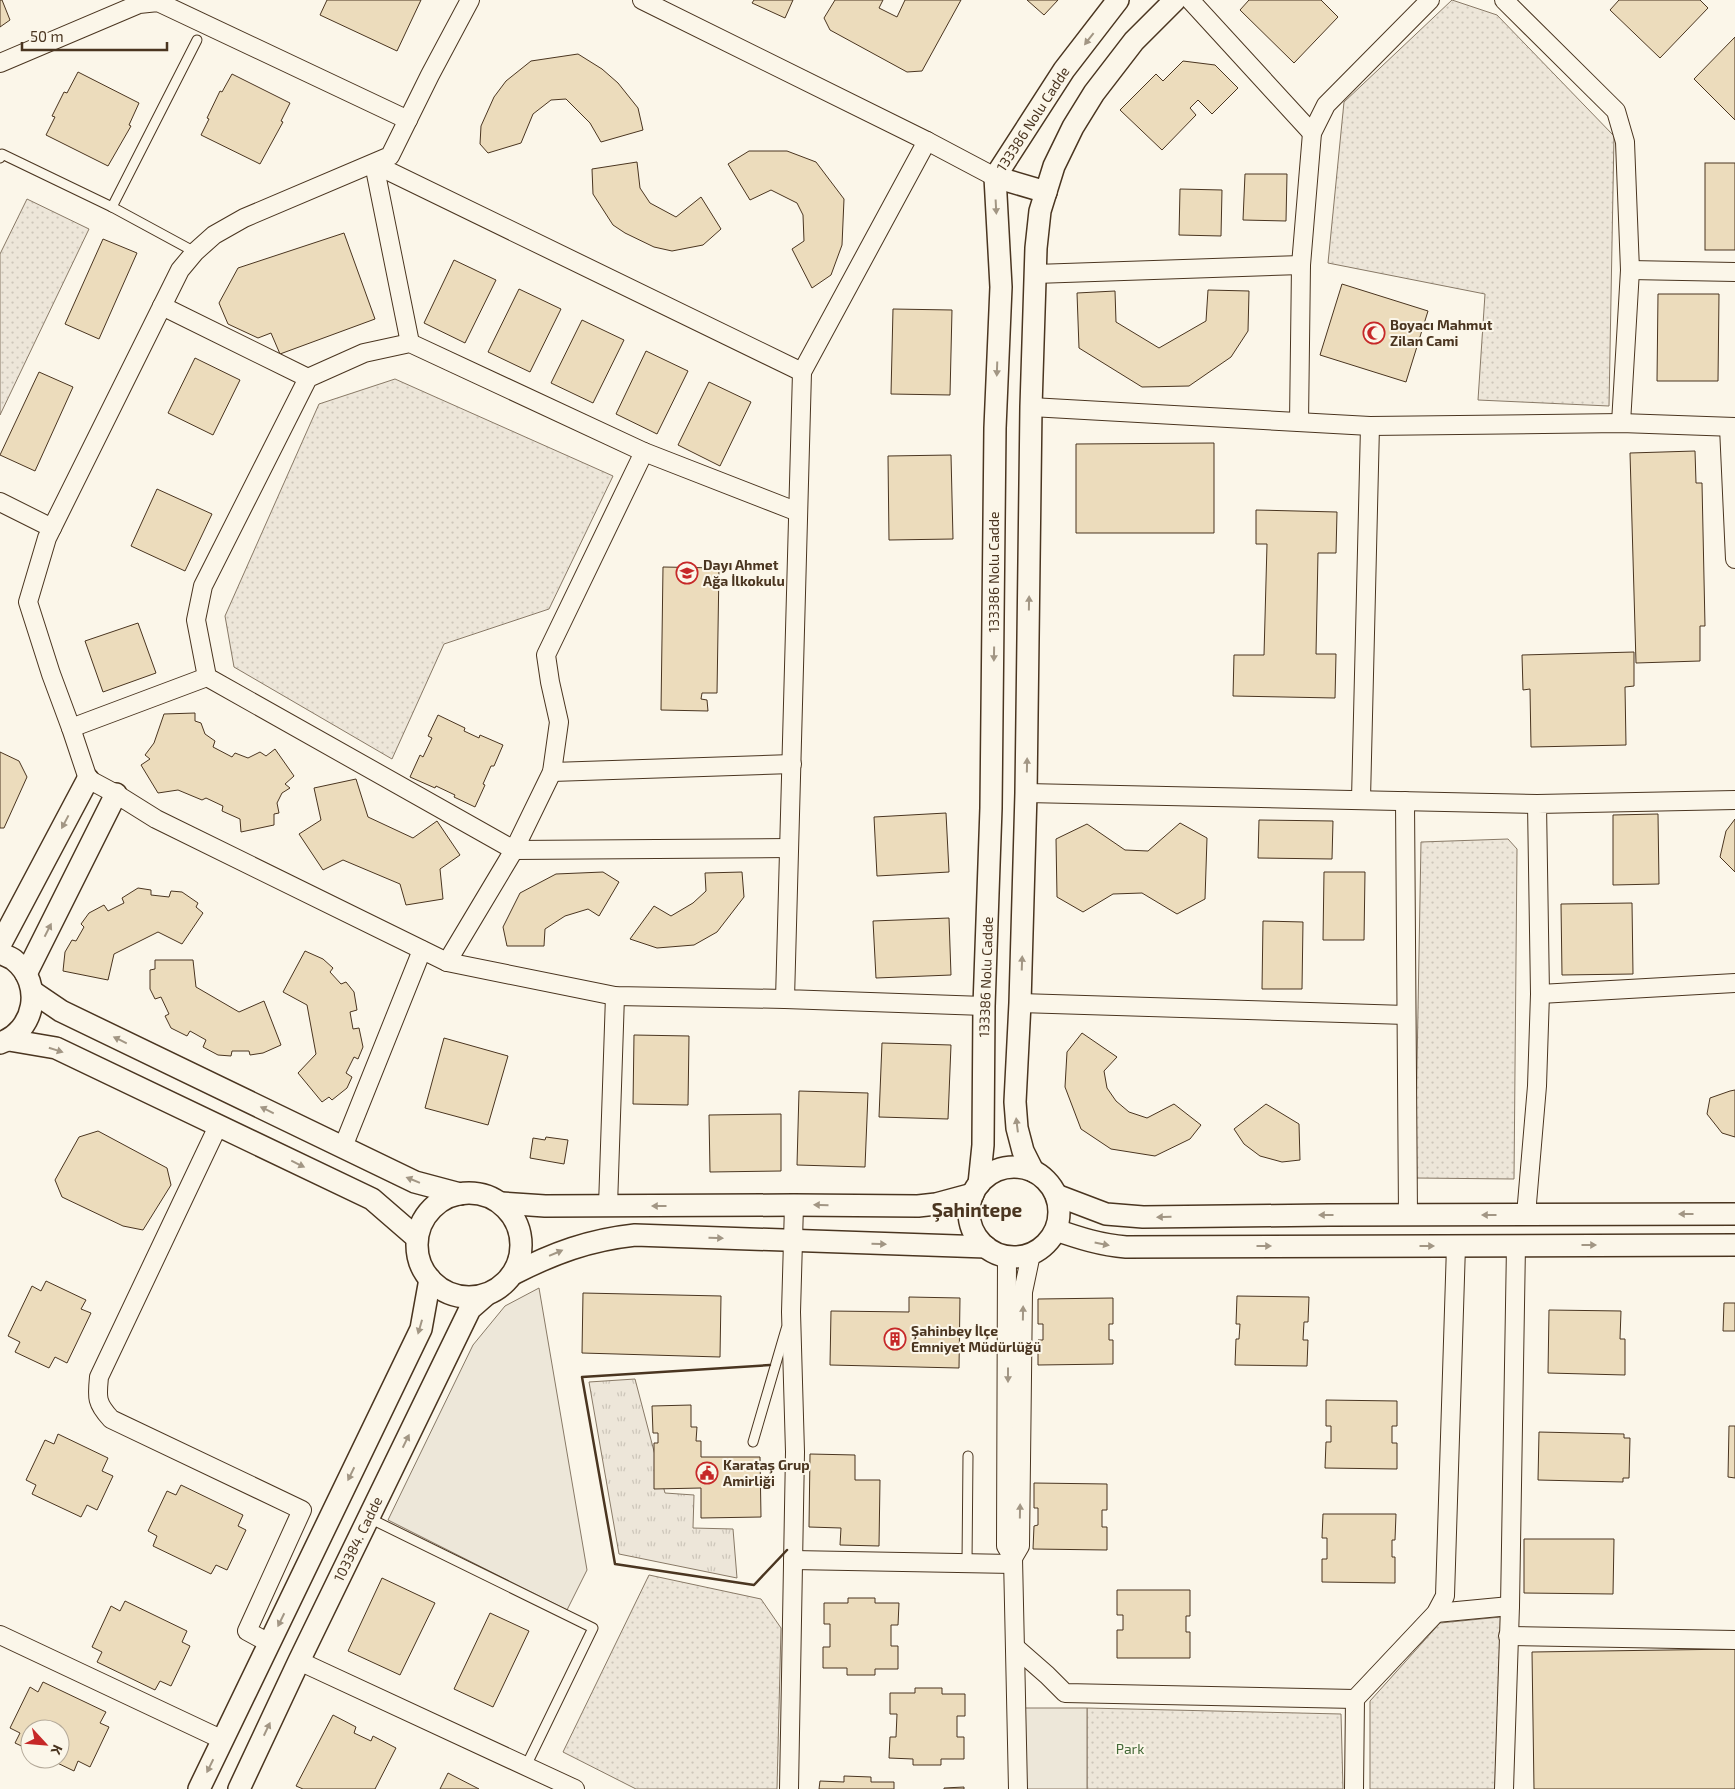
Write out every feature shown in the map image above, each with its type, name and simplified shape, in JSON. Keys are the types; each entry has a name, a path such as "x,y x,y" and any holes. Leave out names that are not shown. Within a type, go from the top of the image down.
{"street":[{"path":"470,0 390,156 244,218 214,235 195,252 180,270 47,538 28,602 50,674 88,779 116,794 156,820 447,962 615,996 786,999 984,1006"},
{"path":"642,0 927,141 994,177 1046,192"},
{"name":"133386 Nolu Cadde","path":"976,1189 982,1145 984,1006 992,808 995,428 1001,287 994,177 1064,70 1118,0"},
{"path":"1032,1170 1023,1151 1016,1128 1015,1102 1026,793 1031,407 1036,248 1040,211 1054,166 1073,127 1094,93 1134,41 1175,0"},
{"path":"1190,0 1312,133"},
{"path":"1299,422 1301,265 1312,133 1326,105 1430,0"},
{"path":"1504,0 1616,111 1625,142 1630,270 1621,423"},
{"path":"0,63 139,4 158,2 408,120"},
{"path":"786,999 802,372 927,141"},
{"path":"374,164 410,343"},
{"path":"374,164 802,372"},
{"path":"1035,274 1301,265"},
{"path":"1630,270 1735,272"},
{"path":"162,306 308,378"},
{"path":"790,848 514,850 207,677 196,620 203,586 308,378 364,353 410,343 644,452 798,512"},
{"path":"1031,407 1370,426 1621,423 1732,427 1735,559"},
{"path":"1361,800 1370,426"},
{"path":"447,962 514,850 552,772 559,722 546,655 644,452"},
{"path":"0,502 52,528"},
{"path":"71,728 207,677"},
{"path":"552,772 792,764"},
{"path":"0,945 88,779"},
{"path":"1026,793 1537,804 1735,800"},
{"path":"4,1042 23,1028 32,1011 29,983 116,794"},
{"path":"1405,801 1408,1215"},
{"path":"1526,1215 1537,1086 1540,994 1537,804"},
{"path":"343,1147 422,950"},
{"path":"0,953 14,959 29,983 61,1011 415,1182 460,1194 482,1194 501,1204 514,1218 521,1237 520,1256 512,1274 501,1287 486,1294 466,1298 446,1292 430,1279 419,1260 417,1238 425,1218 440,1202 460,1194"},
{"path":"1540,994 1735,983"},
{"path":"608,1206 615,996"},
{"path":"1020,1003 1406,1015"},
{"path":"4,1042 56,1048 372,1199 417,1238"},
{"path":"218,1126 100,1377 97,1397 104,1411 111,1419 302,1510 247,1630 270,1643"},
{"path":"501,1204 545,1206 918,1206 936,1204 976,1189 993,1173 1010,1167 1021,1167 1032,1170 1042,1177 1056,1195 1059,1207 1056,1230 1050,1240 1031,1254 1019,1257 996,1253 986,1247 975,1234 970,1217 970,1205 976,1189"},
{"path":"1056,1195 1100,1212 1123,1217 1735,1214"},
{"path":"789,1789 795,1452 791,1312 794,1205"},
{"path":"1056,1230 1086,1241 1109,1246 1126,1247 1735,1245"},
{"path":"512,1274 564,1250 612,1238 635,1235 986,1247"},
{"path":"1504,1789 1510,1606 1516,1245"},
{"path":"1354,1789 1355,1699 1436,1613 1444,1596 1456,1246"},
{"path":"1013,1561 1020,1546 1023,1292 1031,1254"},
{"path":"1008,1256 1006,1546 1013,1561 1018,1789"},
{"path":"199,1789 421,1329 430,1279"},
{"name":"103384. Cadde","path":"240,1789 299,1661 470,1309 486,1294"},
{"path":"793,1560 967,1563 1013,1561"},
{"path":"1436,1613 1510,1606"},
{"path":"0,1635 223,1740"},
{"path":"1508,1636 1735,1640"},
{"path":"1015,1647 1047,1675 1064,1694 1355,1699"},
{"path":"299,1661 575,1789"}],"lane":[{"path":"112,207 197,40"},
{"path":"0,158 2,154 112,207 195,252"},
{"path":"753,1442 791,1312"},
{"path":"967,1563 968,1456"},
{"path":"368,1518 593,1628 526,1766"}],"green space":[{"path":"1452,0 1497,15 1614,136 1609,406 1478,400 1485,294 1328,263 1344,102"},
{"path":"27,199 89,229 0,415 0,254"},
{"path":"395,379 613,476 549,609 444,644 392,759 234,667 225,616 319,404"},
{"path":"1508,839 1517,849 1514,1179 1415,1178 1421,842"},
{"path":"635,1379 665,1493 694,1495 693,1528 733,1529 737,1578 619,1554 589,1382"},
{"path":"649,1575 761,1599 781,1628 777,1789 636,1789 563,1752"},
{"path":"1501,1617 1499,1789 1370,1789 1370,1701 1440,1623"},
{"name":"Park","path":"1087,1708 1341,1714 1343,1789 1087,1789"}],"shaded area":[{"path":"539,1288 587,1570 567,1610 388,1520 473,1345 505,1306"},
{"path":"1025,1708 1087,1708 1087,1789 1026,1789"}],"building":[{"path":"0,0 2,0 10,20 0,27"},
{"path":"327,0 421,0 397,51 320,15"},
{"path":"754,0 793,0 785,18 752,3"},
{"path":"835,0 883,0 879,8 897,17 905,0 961,0 922,71 907,72 830,30 824,18"},
{"path":"1027,0 1058,0 1044,15"},
{"path":"1249,0 1321,0 1338,17 1294,63 1240,10"},
{"path":"1619,0 1700,0 1708,8 1660,58 1610,10"},
{"path":"1735,37 1735,120 1694,79"},
{"path":"578,54 602,69 618,83 638,108 643,130 601,142 590,123 566,99 551,100 533,114 521,143 488,153 480,144 481,126 494,97 506,81 531,61"},
{"path":"1183,61 1215,65 1238,88 1212,114 1198,100 1190,108 1196,115 1162,150 1120,110 1156,74 1163,81"},
{"path":"78,72 139,103 129,125 131,126 108,166 46,135 55,117 52,116 64,92 67,93"},
{"path":"232,74 290,103 281,121 283,122 260,164 201,135 220,91 222,92"},
{"path":"749,151 787,151 816,162 844,199 842,245 831,275 812,288 792,249 804,241 803,215 797,203 771,190 750,200 728,164"},
{"path":"637,162 640,188 650,203 676,217 701,197 721,229 703,245 672,251 654,247 613,225 593,194 592,169"},
{"path":"1705,163 1735,163 1735,250 1705,250"},
{"path":"1245,174 1287,174 1286,221 1243,220"},
{"path":"1180,189 1222,190 1221,236 1179,235"},
{"path":"344,233 375,319 280,354 271,333 258,338 228,324 219,303 238,268"},
{"path":"103,239 137,253 99,339 65,324"},
{"path":"454,260 496,280 465,343 424,323"},
{"name":"Boyacı Mahmut Zilan Cami","path":"1342,284 1428,311 1406,382 1320,355"},
{"path":"519,289 561,309 530,372 488,352"},
{"path":"1208,290 1249,291 1248,331 1231,357 1189,386 1142,387 1079,348 1077,293 1115,291 1116,322 1159,348 1206,321"},
{"path":"1658,294 1719,294 1718,381 1657,381"},
{"path":"893,309 952,310 950,395 891,394"},
{"path":"582,320 624,340 593,403 551,383"},
{"path":"646,351 688,371 657,434 616,414"},
{"path":"195,358 240,380 213,435 168,413"},
{"path":"39,372 73,387 35,471 0,455"},
{"path":"709,382 751,402 720,466 678,445"},
{"path":"1214,443 1214,533 1076,533 1076,444"},
{"path":"1695,451 1696,483 1702,483 1705,626 1700,626 1700,661 1636,663 1630,453"},
{"path":"951,455 953,539 889,540 888,456"},
{"path":"157,489 212,514 185,571 131,546"},
{"path":"1256,510 1337,512 1336,553 1318,553 1316,654 1336,654 1335,698 1233,696 1234,655 1264,655 1267,544 1256,544"},
{"path":"663,567 719,568 717,693 702,693 701,699 707,700 708,711 661,710"},
{"path":"138,623 156,673 103,692 85,641"},
{"path":"1634,652 1634,686 1625,687 1626,745 1531,747 1530,689 1523,690 1522,655"},
{"path":"195,713 195,721 201,723 205,734 215,741 213,747 232,757 235,753 248,758 260,752 266,756 275,749 294,776 285,784 290,788 282,793 277,803 279,813 274,814 274,825 241,832 240,819 222,811 223,806 206,798 202,800 178,790 158,793 141,765 150,759 145,755 154,743 164,714"},
{"path":"438,715 465,728 464,731 479,738 480,735 503,745 494,766 491,766 475,807 436,786 435,788 410,777 420,755 423,757 432,738 428,736"},
{"path":"0,752 19,761 27,777 4,828 0,828"},
{"path":"356,779 368,817 413,838 437,821 460,855 440,869 443,899 406,905 400,884 343,860 323,870 299,834 321,820 314,788"},
{"path":"946,813 949,872 877,876 874,817"},
{"path":"1658,814 1659,884 1613,885 1613,815"},
{"path":"1735,819 1735,872 1720,857 1726,831"},
{"path":"1259,820 1333,821 1332,859 1258,858"},
{"path":"1180,823 1207,838 1205,899 1177,914 1142,893 1113,894 1083,912 1057,897 1056,839 1087,824 1125,850 1148,851"},
{"path":"603,872 619,882 599,916 588,909 565,916 545,929 544,946 507,946 503,927 520,893 556,874"},
{"path":"742,872 744,897 717,932 694,945 657,948 630,939 654,906 671,916 693,903 706,891 705,873"},
{"path":"1324,872 1365,872 1364,940 1323,940"},
{"path":"138,888 151,890 151,895 169,897 171,891 182,892 198,903 196,907 203,913 182,944 158,932 114,954 108,980 63,971 65,952 72,940 76,941 84,927 81,924 89,913 104,905 108,911 124,903 122,898"},
{"path":"1632,903 1633,974 1562,975 1561,904"},
{"path":"949,918 951,975 876,978 873,921"},
{"path":"1263,921 1303,922 1302,989 1262,989"},
{"path":"305,951 323,959 333,968 330,972 341,984 346,982 354,992 357,1010 350,1012 353,1029 359,1028 363,1047 358,1059 354,1057 346,1073 352,1077 347,1088 332,1100 329,1097 322,1102 298,1073 316,1054 307,1005 283,992"},
{"path":"155,960 193,960 196,987 239,1012 264,1001 281,1045 263,1053 250,1055 249,1051 232,1051 231,1056 218,1055 203,1047 206,1040 190,1031 187,1036 171,1028 165,1016 169,1014 161,997 155,999 150,989 150,970 155,969"},
{"path":"1082,1033 1117,1057 1104,1071 1107,1088 1116,1101 1129,1112 1147,1118 1174,1104 1201,1125 1190,1139 1155,1156 1111,1149 1081,1129 1065,1087 1067,1052"},
{"path":"634,1035 689,1036 688,1105 633,1104"},
{"path":"444,1038 508,1056 488,1125 425,1108"},
{"path":"882,1043 951,1045 948,1119 879,1117"},
{"path":"1735,1090 1735,1137 1722,1133 1707,1114 1710,1098"},
{"path":"799,1091 868,1093 865,1167 797,1165"},
{"path":"1266,1104 1299,1124 1300,1160 1282,1162 1260,1156 1244,1144 1234,1129"},
{"path":"781,1114 781,1171 710,1172 709,1115"},
{"path":"98,1131 167,1168 171,1185 143,1230 123,1226 62,1197 55,1180 79,1137"},
{"path":"546,1137 568,1140 564,1164 530,1158 533,1138 545,1140"},
{"path":"46,1281 86,1300 81,1309 91,1313 67,1363 55,1357 49,1368 15,1352 20,1342 8,1336 32,1286 41,1291"},
{"path":"583,1293 721,1296 720,1357 582,1353"},
{"path":"1237,1296 1309,1297 1308,1322 1304,1322 1303,1340 1308,1340 1307,1366 1235,1365 1236,1339 1239,1339 1240,1324 1236,1324"},
{"name":"Şahinbey İlçe Emniyet Müdürlüğü","path":"909,1297 960,1298 959,1368 830,1365 831,1311 909,1312"},
{"path":"1113,1298 1113,1324 1109,1324 1109,1340 1113,1340 1113,1364 1038,1365 1038,1340 1043,1340 1043,1324 1038,1324 1038,1299"},
{"path":"1724,1303 1735,1303 1735,1331 1723,1331"},
{"path":"1549,1310 1621,1311 1620,1339 1625,1339 1625,1375 1548,1373"},
{"path":"1326,1400 1397,1401 1397,1426 1392,1426 1392,1443 1397,1443 1397,1469 1325,1468 1326,1442 1331,1442 1331,1426 1326,1426"},
{"name":"Karataş Grup Amirliği","path":"691,1405 691,1427 697,1427 696,1441 701,1441 701,1457 760,1457 761,1517 701,1518 701,1488 654,1489 654,1443 658,1443 658,1433 653,1433 652,1406"},
{"path":"1729,1426 1735,1426 1735,1478 1728,1477"},
{"path":"1539,1432 1624,1434 1624,1438 1630,1438 1629,1478 1623,1478 1623,1482 1538,1480"},
{"path":"58,1434 108,1458 102,1471 113,1476 97,1510 87,1505 81,1517 32,1494 36,1485 26,1480 45,1440 54,1444"},
{"path":"810,1454 855,1455 855,1480 880,1480 879,1546 840,1545 841,1528 809,1527"},
{"path":"1034,1483 1107,1484 1107,1510 1102,1510 1102,1527 1107,1527 1107,1550 1033,1549 1034,1526 1038,1525 1038,1508 1034,1508"},
{"path":"181,1485 243,1515 238,1526 246,1530 227,1570 216,1565 211,1574 153,1546 157,1536 148,1531 167,1491 176,1495"},
{"path":"1323,1514 1396,1514 1395,1540 1392,1540 1392,1557 1395,1557 1395,1583 1322,1582 1322,1559 1327,1559 1327,1538 1322,1538"},
{"path":"1524,1539 1614,1539 1613,1594 1524,1593"},
{"path":"382,1578 435,1603 400,1675 348,1651"},
{"path":"1117,1590 1190,1590 1190,1616 1186,1616 1186,1632 1190,1632 1190,1658 1117,1658 1117,1630 1123,1630 1123,1615 1117,1615"},
{"path":"848,1598 875,1598 875,1603 899,1603 898,1625 891,1625 891,1646 898,1646 898,1669 875,1669 875,1675 847,1675 847,1668 823,1668 823,1647 830,1647 830,1624 824,1624 824,1603 848,1603"},
{"path":"125,1601 187,1631 182,1642 190,1646 171,1686 160,1681 155,1690 97,1662 102,1652 92,1647 111,1606 120,1611"},
{"path":"490,1613 529,1631 493,1707 454,1689"},
{"path":"1735,1649 1735,1789 1534,1789 1532,1652"},
{"path":"43,1682 106,1712 100,1723 109,1727 90,1767 78,1761 74,1771 70,1769 70,1719 20,1719 20,1733 10,1728 30,1687 38,1692"},
{"path":"915,1688 942,1688 942,1694 965,1694 965,1716 957,1716 957,1737 964,1737 964,1759 941,1759 941,1765 913,1765 913,1759 889,1758 890,1737 896,1737 897,1714 890,1714 890,1693 915,1693"},
{"path":"333,1715 356,1727 354,1733 371,1741 373,1736 396,1748 375,1789 303,1789 296,1786"},
{"path":"20,1733 20,1745 15,1743"},
{"path":"448,1773 479,1789 440,1789"},
{"path":"844,1776 871,1777 871,1782 894,1782 894,1789 819,1789 820,1781 844,1782"},
{"path":"964,1787 964,1789 944,1789 944,1788"}],"wall":[{"path":"770,1365 582,1377 615,1564 754,1585 787,1550"}],"place":[{"name":"Boyacı Mahmut Zilan Cami","path":"1374,333"},
{"name":"Dayı Ahmet Ağa İlkokulu","path":"687,573"},
{"name":"Şahinbey İlçe Emniyet Müdürlüğü","path":"895,1339"},
{"name":"Karataş Grup Amirliği","path":"707,1473"}],"district":[{"name":"Şahintepe","path":"977,1210"}]}
